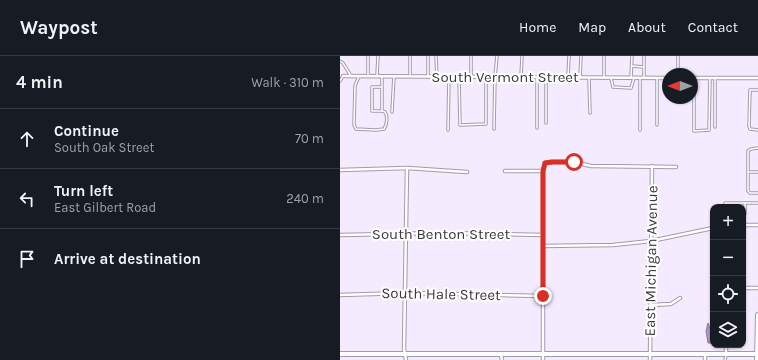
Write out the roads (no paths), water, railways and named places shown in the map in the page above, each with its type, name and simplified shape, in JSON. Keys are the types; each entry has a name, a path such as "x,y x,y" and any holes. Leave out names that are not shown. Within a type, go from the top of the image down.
{"main road":[{"path":"757,360 758,315"},
{"path":"340,354 542,355 650,358 705,358 726,355 758,354"}],"street":[{"name":"South Vermont Street","path":"342,76 662,78"},
{"path":"698,78 758,78"},
{"path":"543,360 543,171 545,163 574,162 591,166 676,167"},
{"name":"East Michigan Avenue","path":"650,358 652,166"},
{"path":"340,170 407,168 467,172"},
{"path":"406,360 404,354 407,168"},
{"path":"505,171 543,171"},
{"path":"746,225 758,225"},
{"path":"543,246 612,245 651,241 710,229"},
{"name":"South Benton Street","path":"340,235 406,233 543,235"},
{"path":"746,288 758,288"},
{"name":"South Hale Street","path":"340,295 405,292 543,296"},
{"path":"650,305 671,304 680,298"},
{"path":"726,348 726,355"},
{"path":"501,355 502,360"}],"lane":[{"path":"368,56 368,76"},
{"path":"377,76 378,56"},
{"path":"410,56 410,76"},
{"path":"428,56 428,77"},
{"path":"436,56 436,77"},
{"path":"471,56 471,77"},
{"path":"494,129 497,56"},
{"path":"521,77 522,56"},
{"path":"568,78 569,56"},
{"path":"580,56 580,78"},
{"path":"604,56 604,78"},
{"path":"611,78 613,87 631,88 632,56"},
{"path":"640,130 644,56"},
{"path":"678,56 678,68"},
{"path":"340,61 343,63 350,76"},
{"path":"632,66 644,67"},
{"path":"340,81 342,76"},
{"path":"360,76 355,86 354,126 356,129 384,129 387,115 382,111 372,111 372,87 382,87"},
{"path":"382,76 382,111"},
{"path":"392,112 394,76"},
{"path":"448,130 449,77"},
{"path":"459,77 460,125 486,124 486,77"},
{"path":"537,77 537,128"},
{"path":"546,77 546,123"},
{"path":"589,78 590,113"},
{"path":"657,78 657,125"},
{"path":"693,104 694,131 709,130 710,78"},
{"path":"715,78 715,127"},
{"path":"758,90 750,90 749,119 750,129 758,130"},
{"path":"758,148 749,150 748,172 748,190 750,193 758,193"},
{"path":"748,172 758,172"},
{"path":"726,204 758,203"},
{"path":"724,360 726,355"}]}
